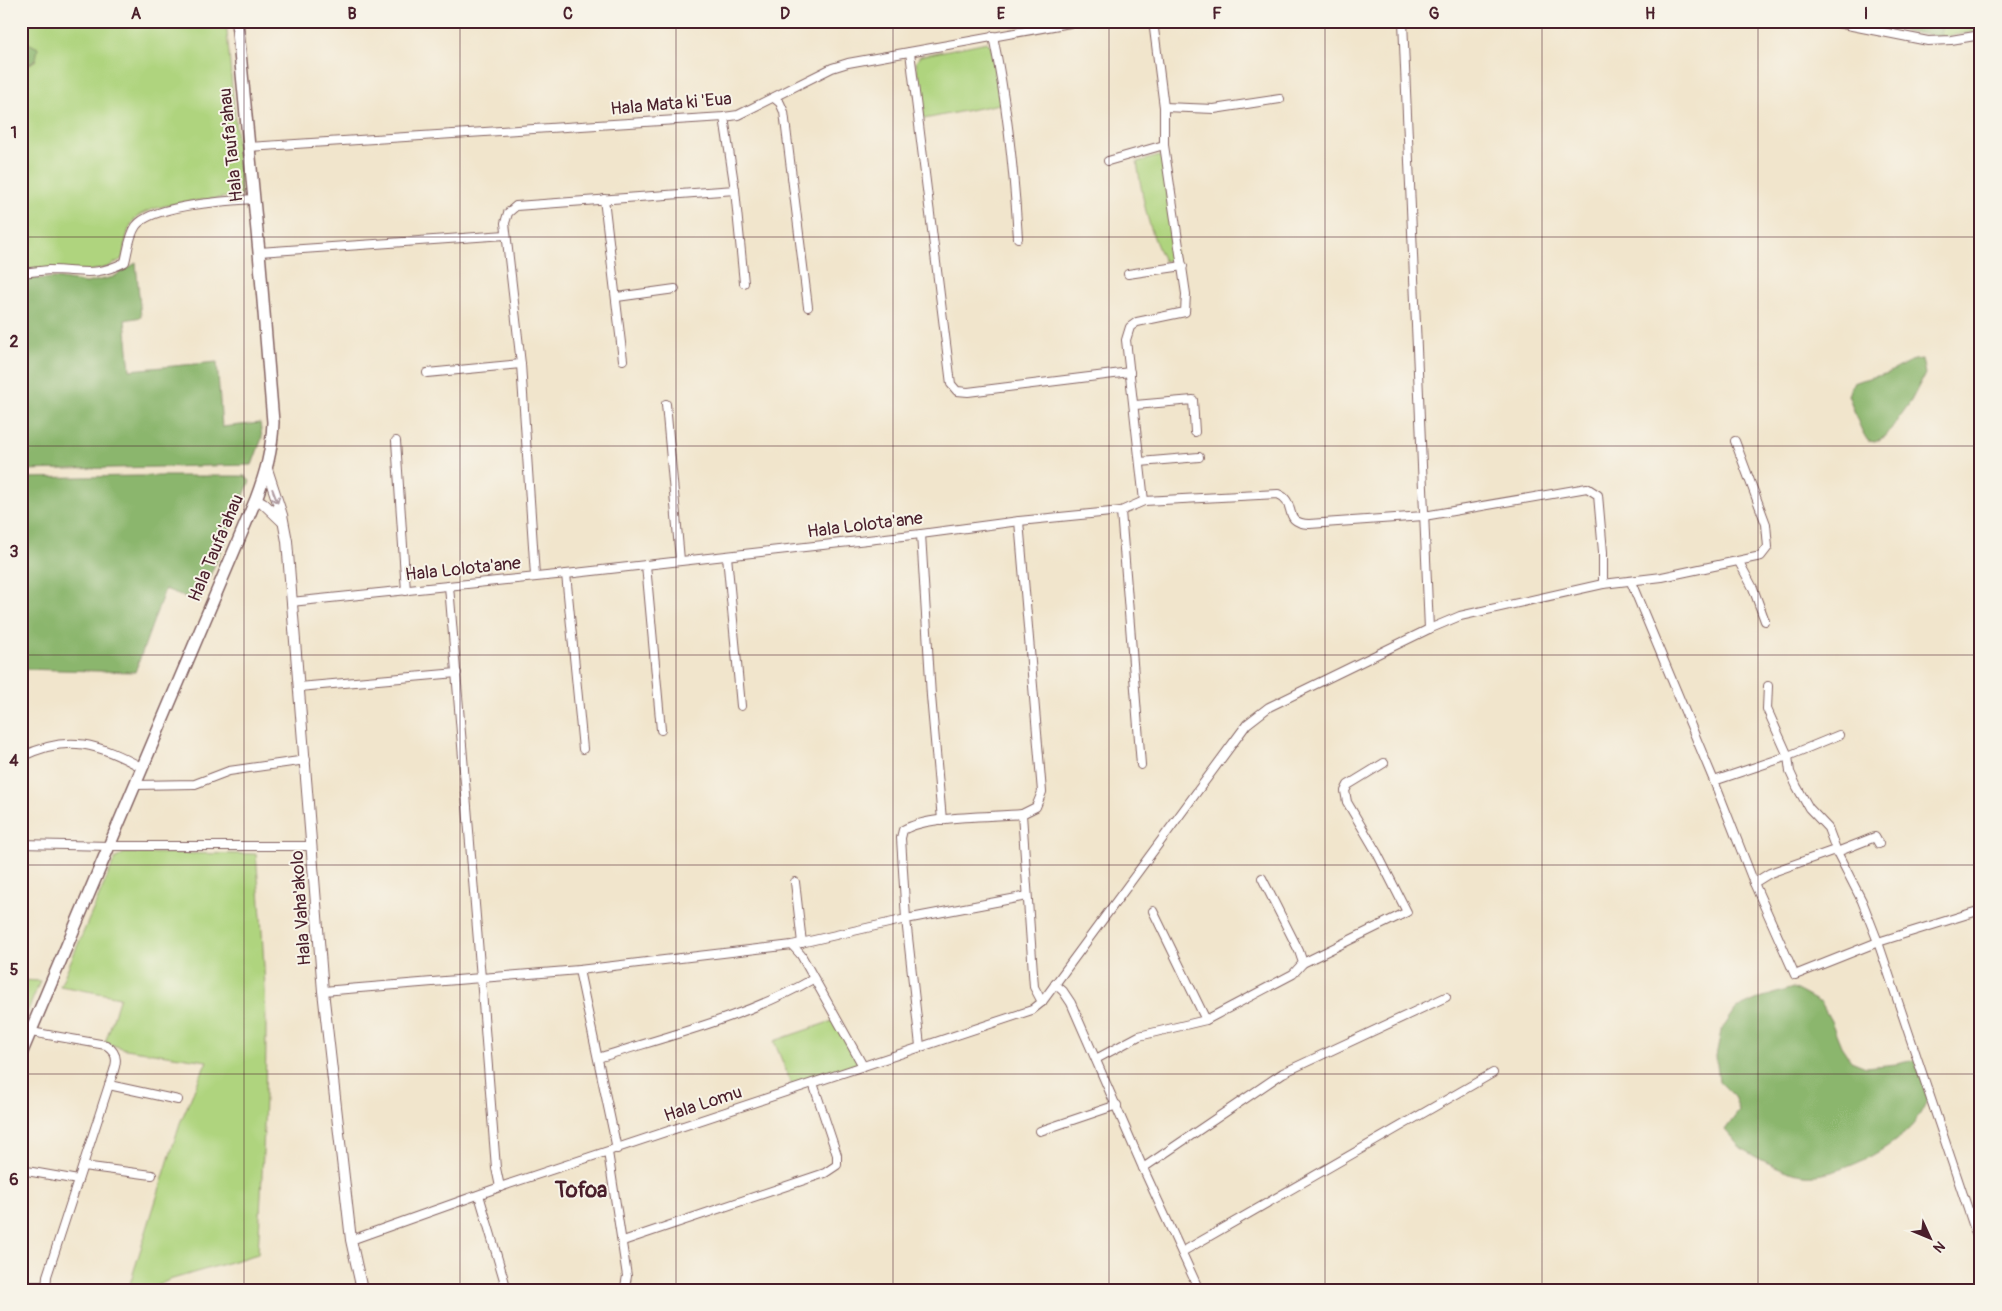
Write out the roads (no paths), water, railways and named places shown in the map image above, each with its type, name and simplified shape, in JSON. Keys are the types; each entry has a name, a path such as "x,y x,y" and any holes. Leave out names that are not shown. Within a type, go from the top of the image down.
{"main road":[{"name":"Hala Taufa'ahau","path":"21,1054 256,499 267,469 272,448 273,422 237,21"},
{"name":"Hala Vaha'akolo","path":"267,469 287,542 306,760 323,991 351,1240 362,1290"},
{"path":"256,499 283,522"}],"street":[{"name":"Hala Mata ki 'Eua","path":"248,147 738,115 832,68 848,63 1081,21"},
{"path":"1144,501 1135,405 1126,340 1130,327 1137,322 1185,312 1186,294 1164,145 1164,108 1153,21"},
{"path":"1403,21 1429,629"},
{"path":"1827,21 1928,41 1951,40 1981,35"},
{"path":"993,36 1003,83 1005,111 1012,150 1018,238"},
{"path":"910,52 951,384 958,391 968,392 1130,372"},
{"path":"774,98 780,103 784,112 808,307"},
{"path":"1164,108 1214,109 1280,99"},
{"path":"724,116 735,190 744,283"},
{"path":"1108,161 1164,145"},
{"path":"535,576 520,364 505,223 508,213 516,206 735,190"},
{"path":"21,273 50,270 90,274 112,269 125,262 132,234 137,224 165,209 253,199"},
{"path":"604,199 623,360"},
{"path":"259,252 506,235"},
{"path":"1128,274 1183,266"},
{"path":"617,298 675,290"},
{"path":"427,373 520,364"},
{"path":"1135,405 1193,400 1195,432"},
{"path":"666,404 680,560"},
{"path":"396,441 406,591"},
{"name":"Hala Lomu","path":"351,1240 500,1187 1032,1010 1042,1002 1247,724 1269,707 1429,629 1460,616 1603,584 1631,582 1739,562 1761,556 1768,548 1766,524 1734,441"},
{"path":"1140,462 1198,457"},
{"name":"Hala Lolota'ane","path":"291,602 566,574 921,534 1019,521 1121,511 1144,501 1278,494 1284,496 1289,503 1291,517 1299,524 1424,516 1587,488 1598,495 1603,552 1603,584"},
{"path":"1121,511 1141,765"},
{"path":"920,1046 906,919 901,838 903,830 911,826 942,820 1022,814 1036,807 1042,792 1019,521"},
{"path":"921,534 931,696 942,820"},
{"path":"727,556 740,706"},
{"path":"1739,562 1753,588 1765,621"},
{"path":"646,565 661,730"},
{"path":"566,574 583,749"},
{"path":"1631,582 1714,781 1754,883 1795,975 1878,942 1981,910"},
{"path":"449,586 496,1168 500,1187"},
{"path":"299,687 457,673"},
{"path":"1768,686 1766,709 1788,756 1790,772 1796,787 1809,808 1828,828 1837,852 1862,901 1878,942 1981,1248"},
{"path":"1714,781 1788,756 1838,735"},
{"path":"21,757 34,751 68,742 84,744 120,755 143,768"},
{"path":"136,785 195,784 229,771 306,760"},
{"path":"1096,1059 1139,1036 1206,1020 1294,974 1303,963 1407,912 1377,853 1347,802 1345,792 1348,785 1384,763"},
{"path":"1022,814 1034,987 1042,1002"},
{"path":"1754,883 1777,871 1832,852 1837,852 1874,837 1879,844"},
{"path":"21,844 312,846"},
{"path":"1262,878 1300,951 1303,963"},
{"path":"795,882 802,943"},
{"path":"323,991 579,970 792,945 906,919 1028,896"},
{"path":"1153,911 1206,1020"},
{"path":"792,945 801,955 863,1066"},
{"path":"579,970 616,1149"},
{"path":"598,1058 757,1007 788,994 814,979"},
{"path":"1055,984 1063,991 1071,1003 1143,1168 1200,1290"},
{"path":"1143,1168 1283,1073 1446,997"},
{"path":"21,1286 46,1288 47,1276 116,1062 114,1052 106,1045 31,1032"},
{"path":"1182,1252 1493,1073"},
{"path":"623,1241 825,1173 837,1165 837,1155 813,1083"},
{"path":"109,1085 178,1100"},
{"path":"1040,1131 1117,1105"},
{"path":"608,1152 627,1276 625,1287 621,1290"},
{"path":"83,1166 152,1175"},
{"path":"21,1170 78,1180"},
{"path":"479,1195 507,1290"}],"district":[{"name":"Tofoa","path":"581,1190"}]}
